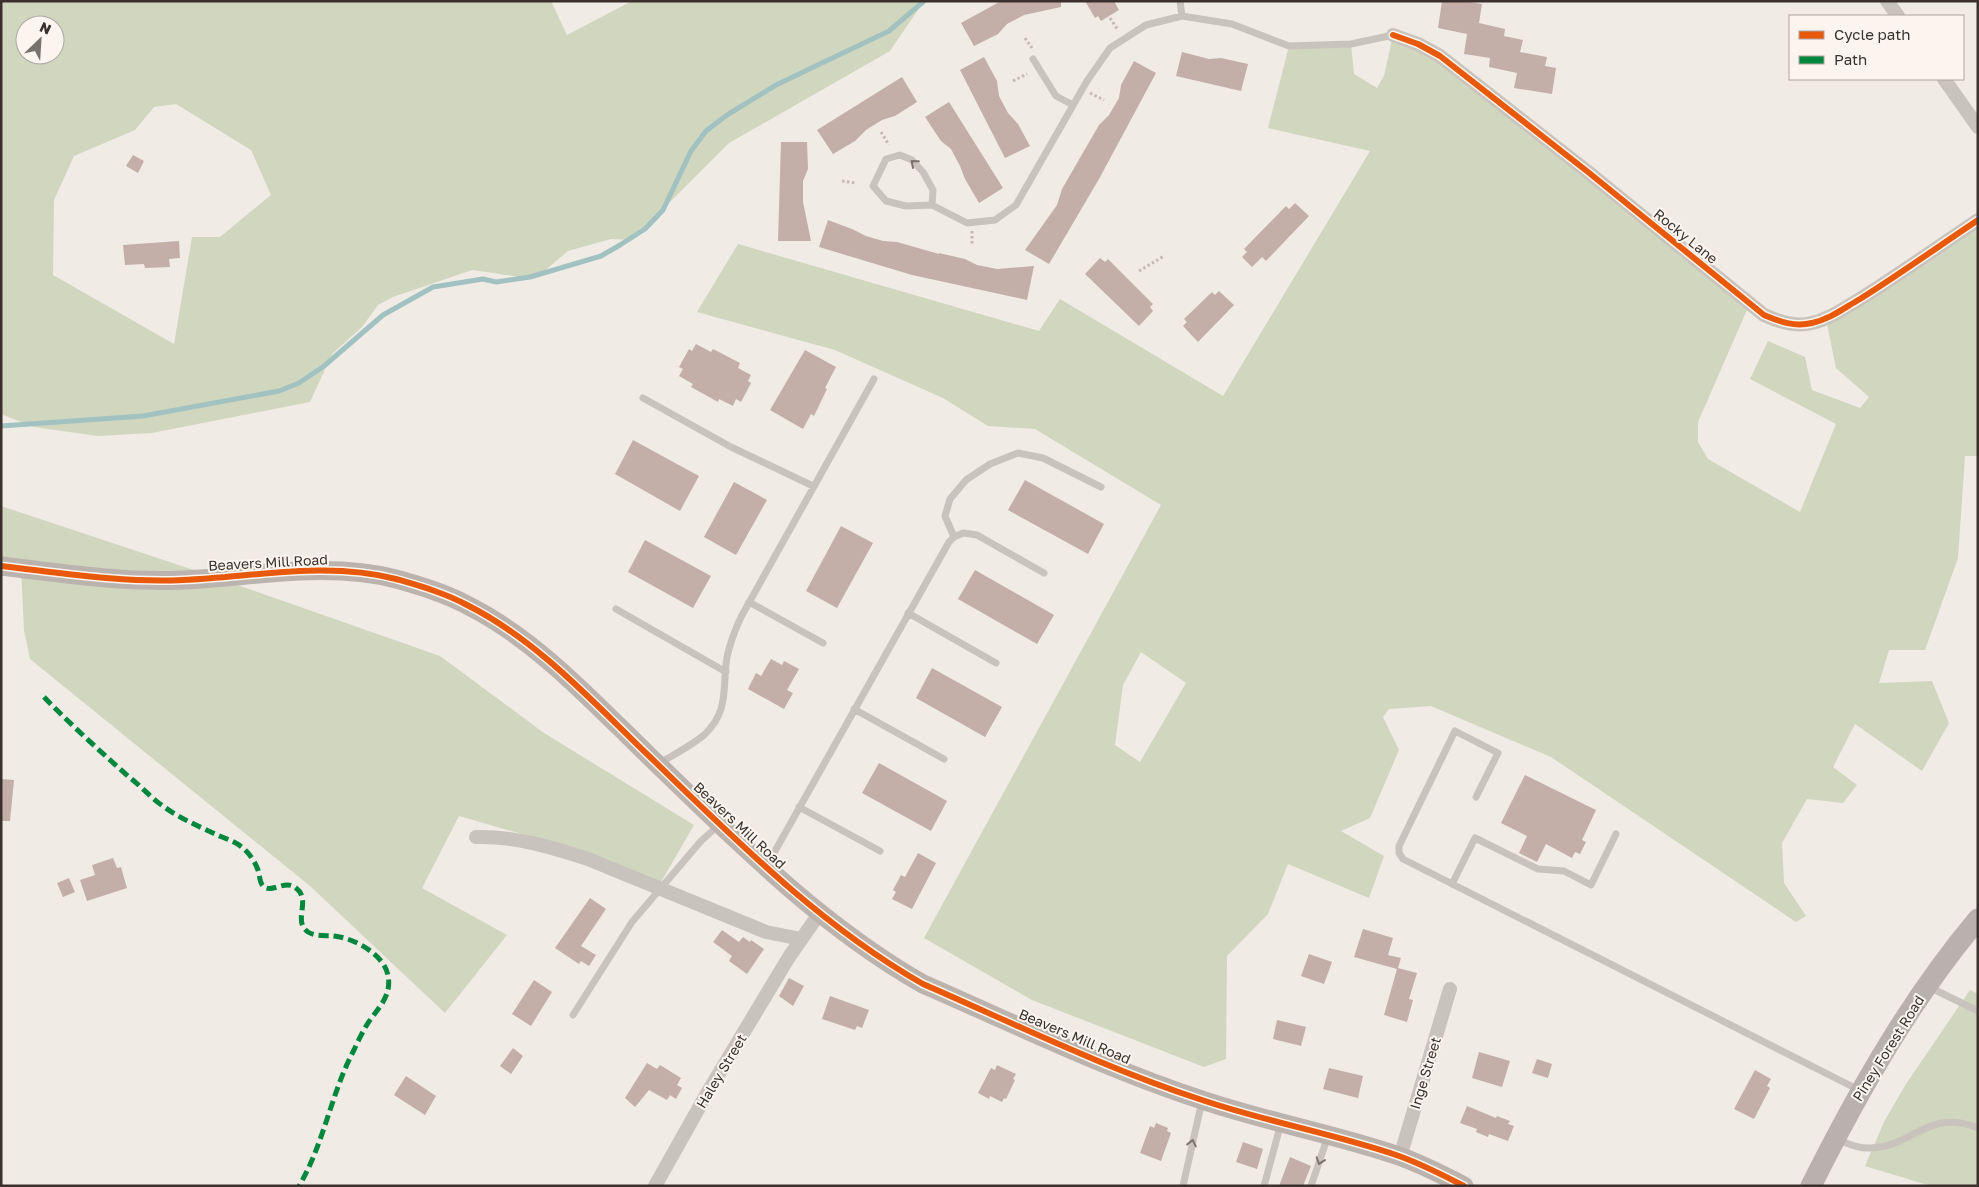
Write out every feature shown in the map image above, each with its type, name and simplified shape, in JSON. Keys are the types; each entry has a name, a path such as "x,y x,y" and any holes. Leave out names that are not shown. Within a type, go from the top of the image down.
{"main road":[{"name":"Piney Forest Road","path":"1811,1186 1834,1139 1891,1039 1927,986 1978,919"}],"street":[{"path":"1887,1 1897,15"},
{"name":"Rocky Lane","path":"1393,35 1418,44 1440,56 1588,172 1764,315 1779,322 1795,325 1810,324 1826,319 1876,289 1978,220"},
{"path":"1945,80 1978,127"},
{"name":"Beavers Mill Road","path":"1,566 94,578 143,580 183,580 264,573 331,570 394,578 466,604 526,642 571,681 720,824 819,914 861,946 924,984 1146,1080 1202,1100 1400,1157 1435,1171 1464,1186"},
{"path":"476,837 515,838 588,859 766,932 800,939 819,914"},
{"name":"Haley Street","path":"655,1186 709,1090 800,939"},
{"name":"Inge Street","path":"1400,1157 1450,989"}],"lane":[{"path":"1180,1 1182,16"},
{"path":"932,205 933,190 923,172 912,160 900,155 886,159 873,186 886,201 906,206 932,205 967,223 995,220 1016,205 1087,81 1110,48 1146,26 1182,16 1232,24 1289,46 1351,44 1393,35"},
{"path":"1034,59 1056,96 1073,105"},
{"path":"658,764 703,736 721,711 726,692 728,655 734,633 749,602 874,379"},
{"path":"643,398 730,447 813,486"},
{"path":"954,537 945,516 950,498 966,480 990,464 1018,453 1043,458 1101,487"},
{"path":"766,867 949,542 954,537 963,533 977,535 1044,573"},
{"path":"749,602 823,643"},
{"path":"616,608 726,672"},
{"path":"908,613 996,663"},
{"path":"854,709 944,759"},
{"path":"1476,797 1498,753 1455,731 1399,846 1399,853 1403,859 1861,1091"},
{"path":"799,807 880,851"},
{"path":"573,1015 632,922 701,841 720,824"},
{"path":"1452,884 1475,838 1538,870 1564,872 1591,885 1616,834"},
{"path":"1927,986 1978,1011"},
{"path":"1183,1186 1202,1100"},
{"path":"1834,1139 1857,1147 1872,1148 1887,1146 1933,1125 1944,1122 1956,1122 1978,1128"},
{"path":"1264,1186 1281,1123"},
{"path":"1311,1186 1328,1136"}],"path":[{"path":"1110,18 1119,30"},
{"path":"1025,38 1033,51"},
{"path":"1013,81 1027,74"},
{"path":"1090,93 1104,100"},
{"path":"881,132 889,145"},
{"path":"842,181 856,183"},
{"path":"972,231 972,246"},
{"path":"1139,270 1164,256"}],"green space":[{"path":"1,1 551,1 567,35 632,1 924,1 890,51 729,143 632,240 611,239 568,251 542,273 527,278 472,270 393,297 378,305 362,327 332,354 310,402 152,433 98,436 34,427 1,414","holes":["176,104 251,150 271,195 220,237 192,237 174,344 53,275 54,200 74,156 135,130 154,107"]},
{"path":"1393,35 1418,44 1750,303 1698,422 1698,442 1708,459 1800,512 1836,424 1750,379 1768,341 1805,357 1812,390 1860,408 1869,397 1836,368 1826,319 1978,220 1978,456 1965,456 1958,558 1925,650 1889,650 1879,683 1932,681 1949,723 1922,771 1855,724 1833,767 1857,785 1843,803 1807,799 1782,843 1784,883 1806,916 1796,922 1551,757 1431,706 1389,709 1383,717 1399,750 1370,818 1341,831 1384,856 1369,898 1288,864 1268,914 1227,956 1226,1059 1204,1067 1032,1000 924,938 1161,505 1035,429 988,426 943,398 835,350 697,312 738,244 1039,331 1060,299 1223,396 1370,151 1268,128 1289,46 1351,44 1354,74 1377,88 1384,76","holes":["1141,652 1186,683 1140,762 1115,745 1123,685"]},
{"path":"1,506 215,577 440,656 544,733 694,825 661,882 595,855 459,816 422,888 507,935 445,1013 310,886 30,659 24,630 21,568 1,566"},
{"path":"1970,990 1978,994 1978,1186 1931,1186 1865,1166 1884,1122 1906,1084"}],"building":[{"path":"1001,1 1061,1 1061,7 1024,15 1007,24 998,34 974,46 961,23"},
{"path":"1085,1 1114,1 1119,10 1101,21 1098,16 1095,18"},
{"path":"1442,1 1464,1 1482,4 1479,23 1505,29 1504,36 1523,40 1520,52 1547,57 1545,66 1556,68 1552,94 1514,88 1517,73 1489,67 1490,58 1464,54 1467,34 1438,28"},
{"path":"1182,52 1209,59 1221,58 1248,64 1241,91 1176,76"},
{"path":"984,57 997,81 999,96 1030,146 1005,158 960,70"},
{"path":"1134,61 1156,73 1099,179 1049,264 1025,250 1057,205 1062,189 1099,125 1109,115 1119,98 1121,85"},
{"path":"902,77 917,102 895,116 882,120 866,130 855,141 833,154 817,130"},
{"path":"949,102 1003,188 979,203 951,149 941,141 925,117"},
{"path":"781,142 807,142 808,169 803,181 803,202 811,241 778,241"},
{"path":"133,155 144,161 138,173 126,166"},
{"path":"1295,203 1309,216 1266,261 1262,257 1252,267 1242,257 1247,252 1244,249 1286,206 1289,209"},
{"path":"828,220 866,236 965,259 977,265 997,269 1034,266 1027,300 912,275 819,247"},
{"path":"179,241 180,258 169,259 170,267 145,268 144,264 125,265 123,245"},
{"path":"1100,258 1105,262 1108,259 1153,304 1150,307 1153,311 1139,326 1085,274"},
{"path":"1219,291 1234,305 1198,342 1183,326 1187,322 1184,319 1212,292 1215,295"},
{"path":"696,344 711,352 713,349 740,363 738,368 751,375 748,381 751,383 741,402 736,399 733,406 719,399 718,402 691,387 693,384 679,376 683,369 679,367 689,349 692,351"},
{"path":"805,350 836,367 814,416 811,414 803,429 770,410"},
{"path":"633,440 699,476 680,511 615,474"},
{"path":"1025,480 1104,524 1088,554 1008,510"},
{"path":"734,482 767,500 736,555 704,537"},
{"path":"841,526 873,543 837,608 806,591"},
{"path":"645,540 711,576 693,608 628,572"},
{"path":"975,570 1054,615 1037,644 958,599"},
{"path":"771,659 782,665 784,661 799,669 787,690 793,693 784,709 748,689 756,673 761,676"},
{"path":"932,668 1002,707 985,737 916,698"},
{"path":"879,763 947,801 931,831 862,793"},
{"path":"1525,775 1596,810 1582,840 1586,842 1580,854 1575,852 1572,858 1546,844 1537,862 1519,853 1527,836 1501,823"},
{"path":"1,779 14,780 10,821 1,821"},
{"path":"918,853 936,863 912,909 892,899 896,892 893,890 901,875 905,877"},
{"path":"113,858 117,868 121,867 127,888 87,901 80,880 95,875 92,865"},
{"path":"69,878 75,892 63,897 57,883"},
{"path":"590,898 606,909 581,946 596,955 589,966 581,961 579,964 555,948"},
{"path":"1363,929 1393,938 1388,955 1401,958 1398,968 1417,973 1409,999 1413,1000 1407,1022 1384,1015 1397,969 1354,957"},
{"path":"722,930 739,942 743,937 764,949 747,974 729,961 732,956 713,942"},
{"path":"1309,954 1332,962 1324,984 1301,976"},
{"path":"789,978 804,986 793,1006 779,996"},
{"path":"534,980 552,992 531,1026 512,1014"},
{"path":"830,996 869,1010 862,1028 857,1026 855,1030 822,1019"},
{"path":"1277,1020 1306,1027 1301,1046 1273,1039"},
{"path":"513,1048 523,1056 511,1074 500,1066"},
{"path":"1479,1052 1510,1061 1502,1087 1472,1078"},
{"path":"1537,1059 1552,1064 1548,1078 1532,1073"},
{"path":"647,1063 657,1069 660,1065 681,1078 677,1085 682,1088 676,1099 670,1095 667,1100 649,1090 635,1107 625,1098"},
{"path":"997,1065 1016,1074 1006,1099 1004,1098 1002,1102 990,1096 989,1099 978,1093 991,1068 995,1070"},
{"path":"1329,1068 1363,1076 1358,1098 1323,1089"},
{"path":"1755,1070 1771,1079 1767,1086 1770,1088 1754,1119 1734,1109"},
{"path":"406,1076 436,1096 425,1115 394,1095"},
{"path":"1467,1106 1496,1118 1497,1116 1510,1121 1508,1124 1514,1126 1508,1141 1489,1134 1488,1137 1476,1132 1477,1129 1460,1123"},
{"path":"1156,1123 1168,1128 1167,1131 1171,1133 1161,1161 1140,1153 1150,1126 1154,1128"},
{"path":"1243,1142 1263,1149 1257,1169 1236,1162"},
{"path":"1290,1157 1311,1166 1303,1186 1279,1186"}],"waterway":[{"path":"1,426 143,416 279,391 299,383 324,366 383,315 433,287 483,279 496,282 530,277 601,256 645,229 663,210 691,151 706,131 727,115 776,85 889,31 924,1"}],"marked path":[{"path":"44,697 86,738 159,803 181,818 233,841 243,848 255,864 264,887 271,888 288,885 296,888 302,898 302,922 308,932 311,934 342,937 359,944 375,955 386,968 389,983 386,996 364,1029 346,1066 315,1153 299,1186"}],"cycle path":[{"path":"1393,35 1418,44 1440,56 1588,172 1764,315 1782,322 1806,324 1831,316 1860,299 1978,220"},
{"path":"1,566 92,577 160,581 290,572 343,571 396,579 450,597 493,619 540,654 585,693 712,817 778,878 848,935 923,984 1061,1045 1167,1088 1251,1115 1375,1148 1432,1170 1464,1186"}]}
